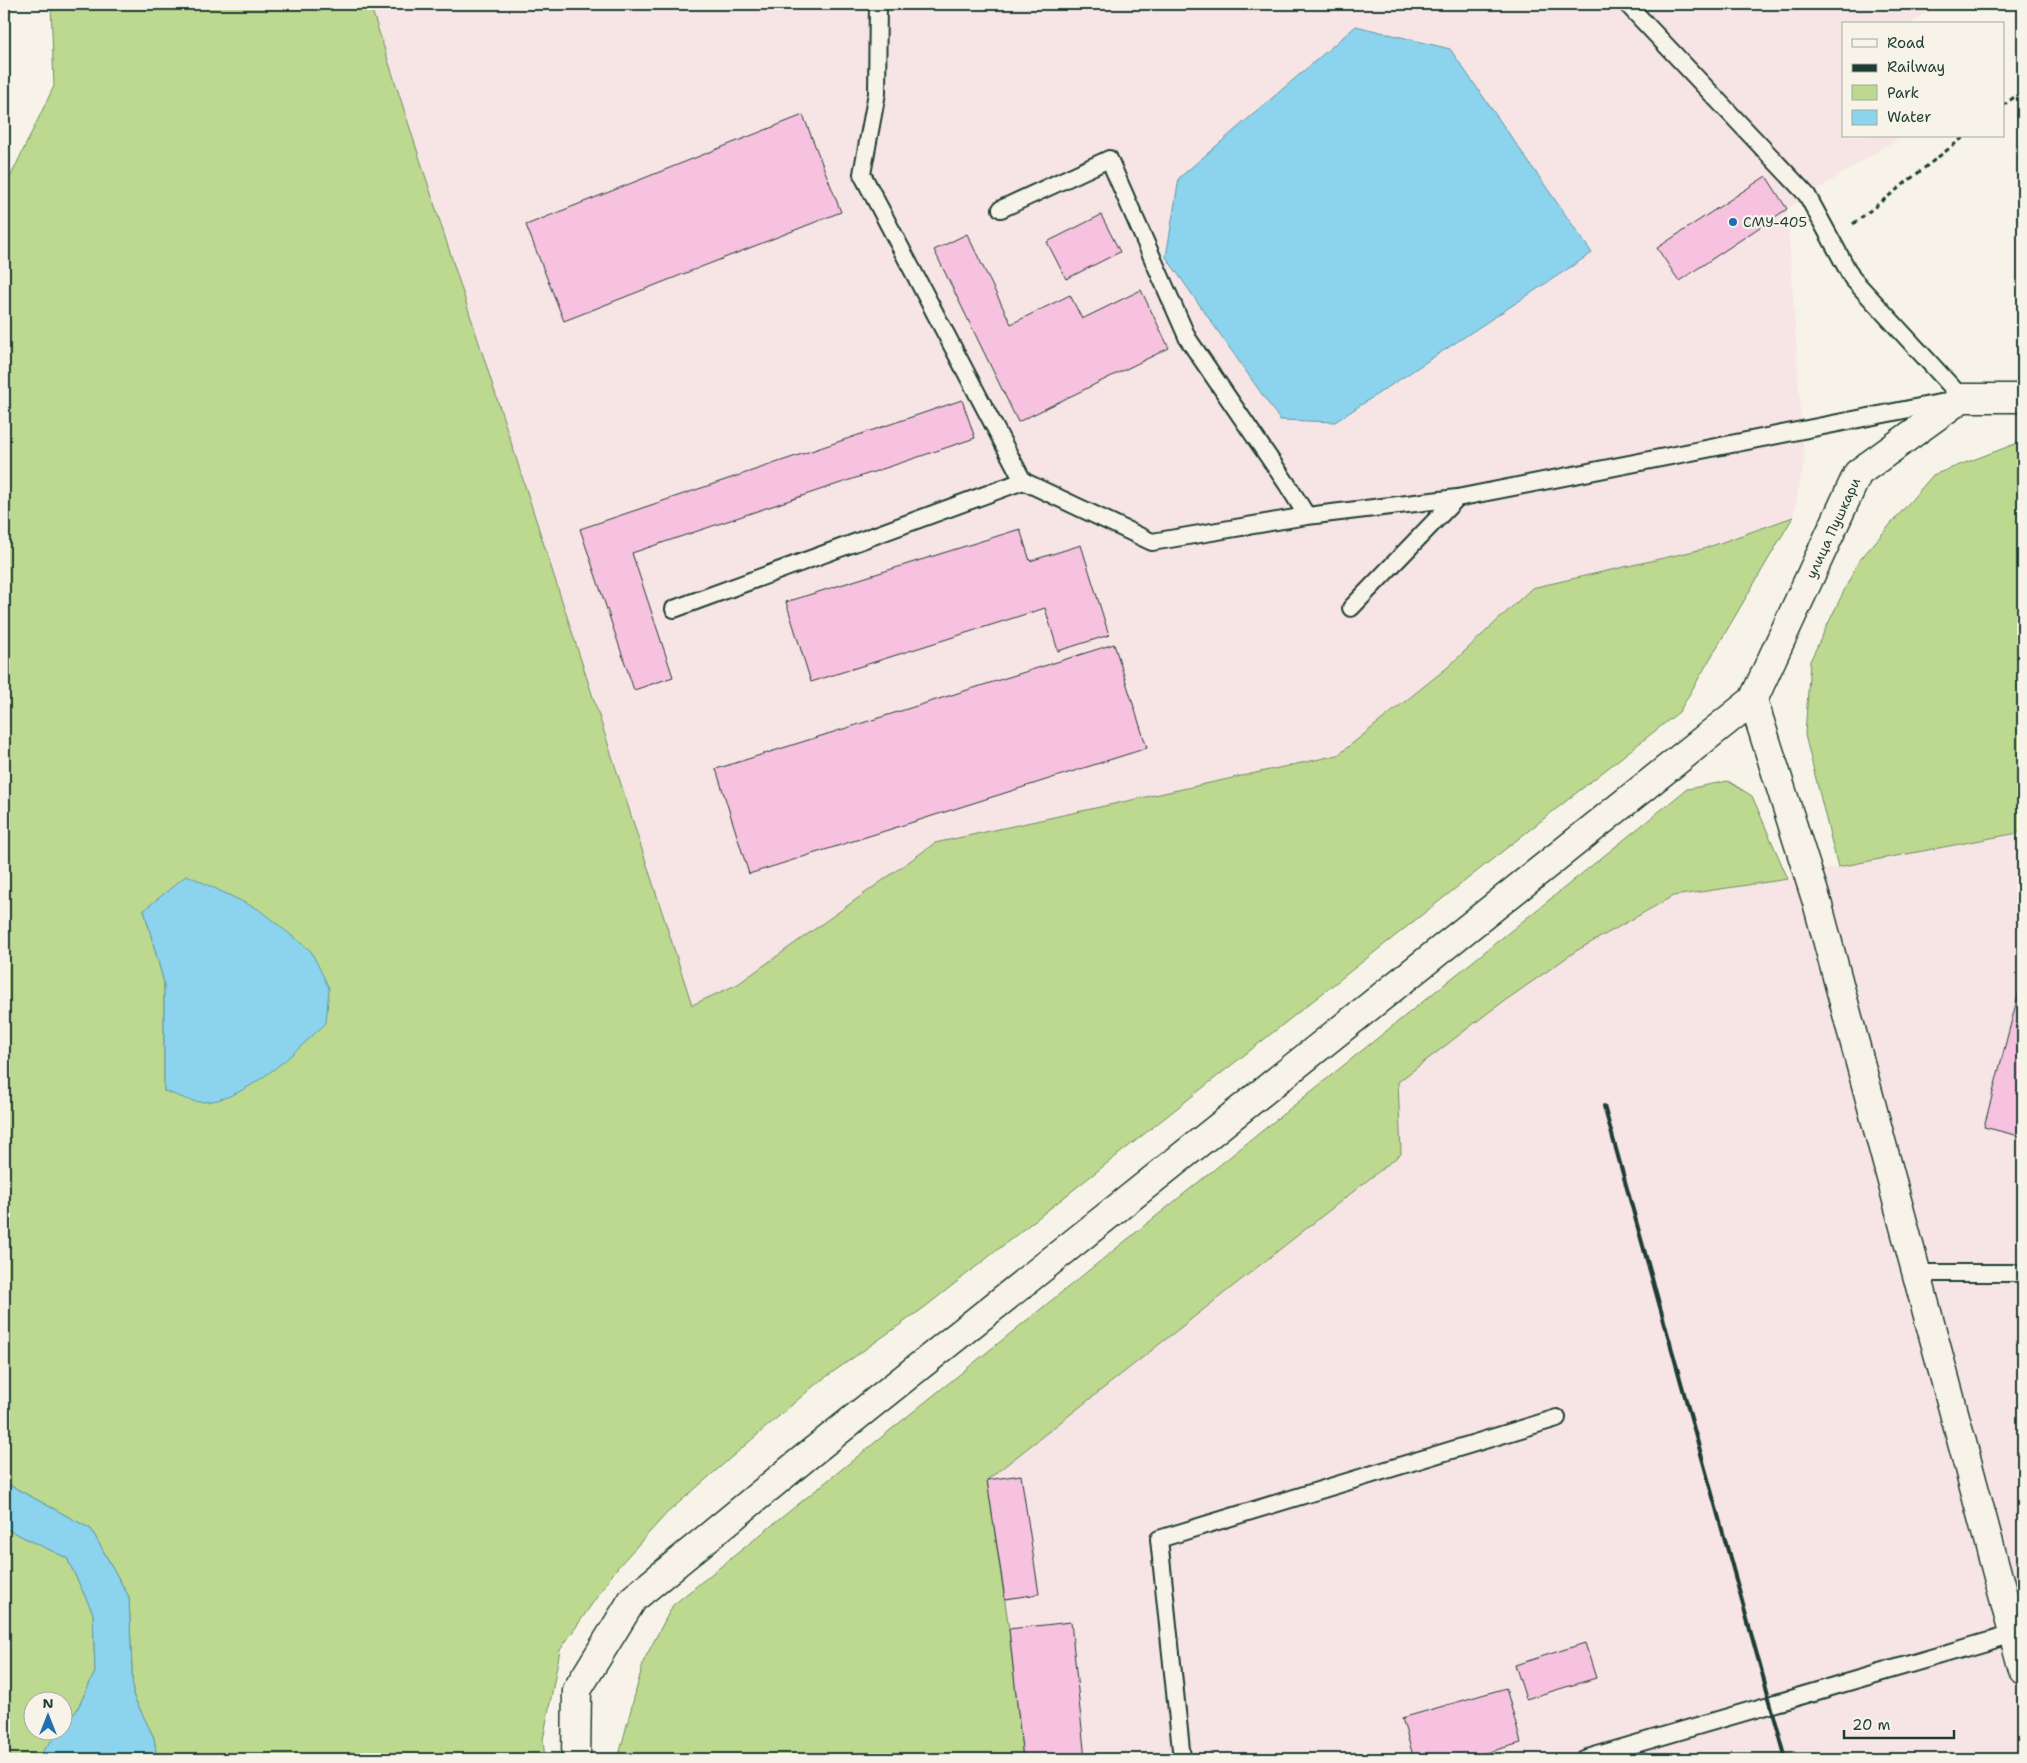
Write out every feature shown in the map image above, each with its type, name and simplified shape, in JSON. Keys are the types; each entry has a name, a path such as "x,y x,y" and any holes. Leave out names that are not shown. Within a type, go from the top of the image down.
{"street":[{"path":"1962,398 2023,398"},
{"name":"улица Пушкари","path":"1753,700 1858,473 1962,398"},
{"path":"576,1759 577,1690 633,1599 822,1444 1753,700 1817,902 2023,1670"}],"lane":[{"path":"878,4 876,93 862,174 1023,481 1152,542 1306,516 1457,498 1962,398"},
{"path":"1627,4 1807,195 1852,278 1962,398"},
{"path":"1001,209 1109,159 1188,339 1287,484 1306,516"},
{"path":"674,609 1023,481"},
{"path":"1350,608 1457,498"},
{"path":"1916,1273 2023,1273"},
{"path":"1182,1759 1159,1539 1557,1418"},
{"path":"1584,1759 2013,1634"}],"path":[{"path":"2004,105 2023,90"},
{"path":"1852,278 1853,225 1962,138"}],"shaded area":[{"path":"370,4 1936,4 1913,22 1842,22 1842,138 1898,138 1787,209 1804,461 1793,517 1703,549 1533,588 1448,667 1338,755 935,843 738,984 692,1006"},
{"path":"2023,832 2023,1759 1023,1759 1009,1629 987,1480 1401,1155 1397,1082 1493,1009 1576,951 1673,896 1788,879 1838,867"}],"green space":[{"path":"51,4 370,4 692,1005 738,984 935,843 1338,755 1448,667 1532,588 1703,549 1793,517 1679,712 925,1307 816,1384 667,1513 617,1568 560,1650 543,1740 545,1759 157,1759 154,1738 133,1695 129,1597 91,1529 4,1482 4,190 54,86","holes":["144,910 329,988 164,1091 164,983"]},
{"path":"2023,441 2023,832 1838,867 1805,735 1810,661 1858,562 1933,475"},
{"path":"1728,781 1752,796 1788,879 1673,896 1576,951 1493,1009 1398,1082 1401,1154 987,1480 1009,1629 1023,1759 618,1759 644,1660 673,1605 1687,789"},
{"path":"4,1528 67,1558 93,1613 95,1672 77,1710 72,1716 72,1690 22,1690 22,1740 52,1740 36,1759 4,1759"}],"water":[{"path":"1356,26 1450,49 1592,253 1335,422 1280,420 1166,257 1179,178"},
{"path":"187,875 258,909 311,951 329,988 326,1023 285,1061 252,1085 234,1094 217,1100 201,1102 164,1091 164,983 144,910"},
{"path":"4,1482 91,1529 129,1597 133,1695 154,1738 157,1759 36,1759 52,1740 72,1740 72,1716 77,1710 95,1672 93,1613 67,1558 4,1528"}],"building":[{"path":"803,115 841,212 564,321 526,225"},
{"name":"СМУ-405","path":"1766,176 1787,209 1679,281 1657,248"},
{"path":"1101,215 1120,252 1066,279 1047,242"},
{"path":"967,234 1011,324 1070,295 1082,319 1141,290 1169,348 1018,422 934,250"},
{"path":"962,400 975,438 632,553 673,677 634,690 580,529"},
{"path":"1020,529 1030,561 1081,545 1109,635 1058,651 1045,608 811,682 786,602"},
{"path":"1114,644 1147,748 749,874 716,769"},
{"path":"2019,992 2023,993 2023,1137 1984,1127"},
{"path":"1021,1475 1039,1594 1005,1599 987,1480"},
{"path":"1071,1622 1085,1759 1023,1759 1009,1629"},
{"path":"1585,1643 1596,1678 1526,1699 1515,1665"},
{"path":"1506,1688 1521,1743 1463,1759 1414,1759 1402,1718"}],"railway":[{"path":"1604,1106 1786,1759"}],"place":[{"name":"СМУ-405","path":"1733,222"}]}
